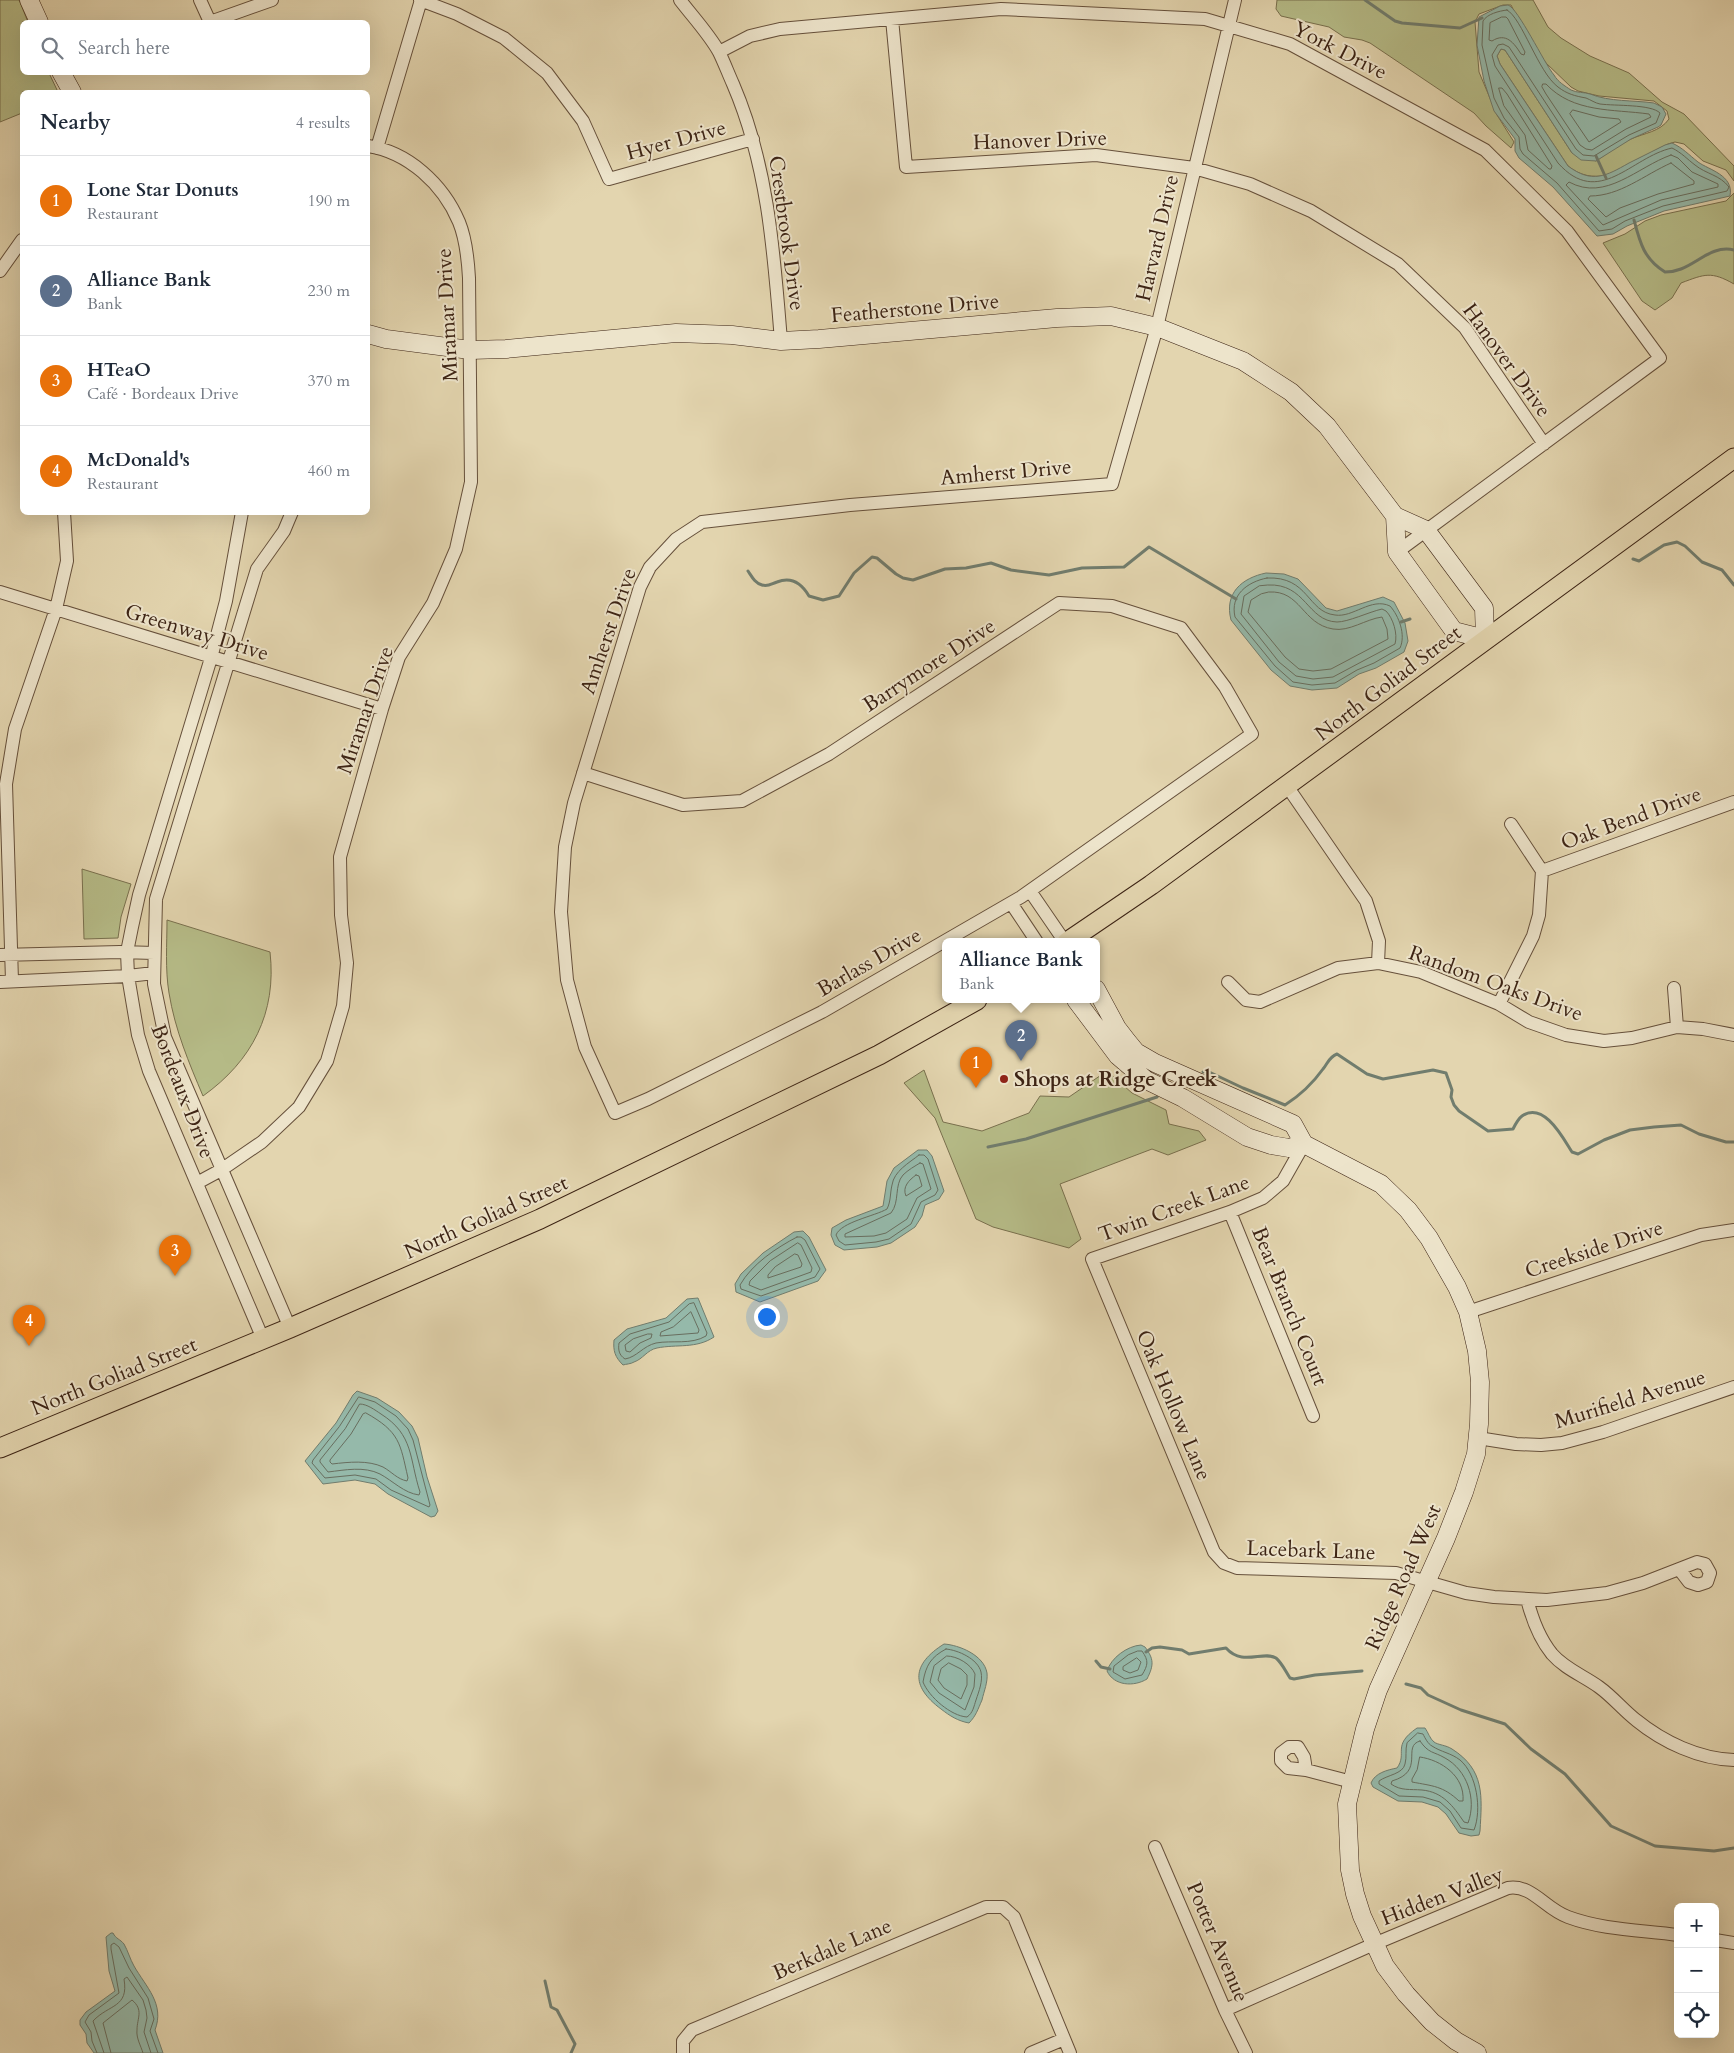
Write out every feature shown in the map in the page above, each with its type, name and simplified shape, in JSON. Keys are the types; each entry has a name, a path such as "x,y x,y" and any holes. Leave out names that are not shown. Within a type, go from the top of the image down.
{"main road":[{"name":"North Goliad Street","path":"1072,938 1151,885 1734,458"},
{"name":"North Goliad Street","path":"0,1448 290,1328 518,1229 879,1054 971,1003"}],"street":[{"path":"29,0 37,20"},
{"path":"200,0 209,20"},
{"path":"216,20 272,0"},
{"path":"372,147 421,0"},
{"name":"Hyer Drive","path":"421,0 457,14 504,38 548,73 583,121 609,179 753,139"},
{"name":"Crestbrook Drive","path":"680,0 719,52 753,139 766,195 775,265 781,341"},
{"name":"Harvard Drive","path":"1112,484 1157,327 1236,0"},
{"name":"York Drive","path":"719,52 750,36 780,29 1001,9 1205,18 1290,44 1486,150 1567,231 1660,358 1544,444"},
{"name":"Hanover Drive","path":"892,19 906,167 1096,155 1194,168 1250,184 1311,211 1398,264 1465,328 1544,444"},
{"path":"63,75 71,90"},
{"name":"Miramar Drive","path":"196,1183 221,1170 262,1142 299,1107 327,1060 343,1006 347,963 341,915 340,858 382,709 399,657 433,603 456,549 471,482 467,257 459,222 440,188 408,161 372,147"},
{"path":"0,271 20,243"},
{"name":"Featherstone Drive","path":"370,335 386,339 470,350 506,349 676,333 732,335 781,341 819,339 1057,318 1111,316 1157,327 1243,360 1291,392 1327,426 1395,516 1426,530 1484,608 1485,639"},
{"path":"1397,552 1544,444"},
{"name":"Amherst Drive","path":"614,1113 585,1047 567,980 561,912 565,847 574,802 640,587 650,567 676,539 702,522 850,505 1112,484"},
{"path":"64,515 67,561 56,609 15,729 6,784 6,981 128,976 154,973"},
{"name":"Bordeaux Drive","path":"241,515 226,602 211,658 139,895 128,952 128,976 138,1035 149,1071 263,1339"},
{"name":"Bordeaux Drive","path":"290,1328 165,1037 157,1004 154,953 156,899 229,664 242,614 257,569 284,532 291,515"},
{"path":"1395,516 1397,552 1454,631 1485,639"},
{"name":"Greenway Drive","path":"0,592 229,664 382,709"},
{"name":"Barrymore Drive","path":"583,773 683,805 742,801 829,754 1059,603 1112,606 1181,628 1225,686 1252,734"},
{"name":"Barlass Drive","path":"952,938 1011,904 1252,734"},
{"path":"1287,786 1366,900 1379,941 1378,963"},
{"path":"171,790 188,796"},
{"name":"Oak Bend Drive","path":"1542,872 1734,802"},
{"path":"1499,1004 1533,936 1539,915 1542,872 1511,824"},
{"path":"1030,891 1063,938"},
{"path":"1011,904 1034,938"},
{"name":"Barlass Drive","path":"614,1113 648,1099 822,1012 942,943"},
{"path":"5,955 154,953"},
{"name":"Random Oaks Drive","path":"1228,982 1246,1000 1260,1002 1338,968 1378,963 1421,972 1499,1004 1529,1022 1566,1034 1604,1041 1632,1038 1677,1027 1703,1029 1734,1036"},
{"path":"1674,988 1677,1027"},
{"path":"1079,1003 1111,1034 1136,1052 1155,1063 1293,1124 1304,1144 1289,1148 1271,1145 1248,1137 1199,1106 1146,1080 1118,1056 1111,1034 1100,1002"},
{"name":"Twin Creek Lane","path":"1092,1259 1230,1212 1263,1198 1283,1181 1304,1144"},
{"name":"Ridge Road West","path":"1304,1144 1381,1184 1408,1210 1429,1238 1457,1287 1468,1312 1477,1351 1480,1382 1476,1454 1446,1538 1378,1690 1365,1728 1347,1804 1350,1870 1362,1916 1385,1966 1406,1994 1432,2022 1456,2041 1477,2053"},
{"name":"Bear Branch Court","path":"1230,1212 1313,1416"},
{"name":"Creekside Drive","path":"1468,1312 1701,1235 1734,1230"},
{"name":"Oak Hollow Lane","path":"1092,1259 1214,1552 1224,1564"},
{"name":"Murifield Avenue","path":"1478,1438 1516,1444 1562,1444 1603,1432 1734,1386"},
{"name":"Lacebark Lane","path":"1224,1564 1237,1568 1396,1573 1466,1593 1547,1600 1607,1592 1644,1583 1679,1569"},
{"path":"1527,1599 1532,1621 1542,1640 1553,1655 1566,1666 1599,1687 1652,1732 1683,1749 1724,1760 1734,1760"},
{"path":"1306,1770 1352,1782"},
{"name":"Potter Avenue","path":"1155,1847 1225,2010 1246,2053"},
{"name":"Hidden Valley","path":"1225,2010 1374,1944 1508,1888 1517,1887 1528,1890 1557,1912 1595,1926 1674,1935"},
{"name":"Berkdale Lane","path":"683,2047 692,2030 701,2026 986,1907 1003,1906 1014,1917 1064,2039"},
{"path":"1719,1940 1734,1942"},
{"path":"1031,2053 1064,2039 1070,2053"}],"green space":[{"path":"0,0 19,0 27,20 20,20 20,75 50,75 57,90 20,90 20,114 0,122"},
{"path":"1277,0 1533,0 1548,27 1561,38 1590,56 1629,73 1662,102 1684,114 1734,166 1734,181 1726,170 1703,161 1684,144 1675,142 1608,175 1587,175 1577,172 1568,166 1500,64 1497,56 1501,49 1505,50 1572,153 1596,161 1626,141 1661,127 1669,119 1667,111 1654,101 1599,96 1578,91 1571,87 1546,63 1529,40 1511,5 1503,5 1479,14 1475,22 1479,72 1497,115 1514,142 1511,148 1474,113 1370,43 1344,37 1329,27 1281,16 1276,9"},
{"path":"1734,193 1734,284 1719,277 1702,276 1681,283 1672,298 1655,310 1642,301 1603,243 1625,234 1645,221 1661,215 1726,201"},
{"path":"82,869 131,884 121,917 118,938 84,939"},
{"path":"167,920 270,952 271,974 269,995 265,1015 258,1034 248,1051 235,1067 203,1096 183,1046 169,993 166,956"},
{"path":"924,1070 943,1122 982,1131 1029,1113 1040,1096 1069,1097 1107,1071 1132,1093 1166,1110 1169,1124 1199,1131 1206,1140 1168,1155 1152,1149 1060,1184 1081,1239 1069,1248 993,1227 976,1219 935,1118 904,1083"}],"water":[{"path":"1508,5 1524,25 1550,69 1560,82 1571,90 1598,97 1654,103 1662,107 1666,114 1661,125 1631,139 1596,161 1581,160 1572,153 1505,50 1501,49 1497,56 1500,64 1568,166 1584,175 1599,176 1672,143 1683,149 1698,162 1725,178 1730,189 1730,196 1664,211 1627,226 1613,234 1597,236 1553,187 1519,158 1515,151 1515,139 1494,111 1484,81 1477,45 1479,17 1500,6"},
{"path":"1266,573 1284,574 1298,579 1326,608 1337,611 1383,597 1394,602 1405,623 1408,641 1404,652 1376,668 1359,674 1337,688 1312,690 1290,686 1271,670 1231,620 1230,602 1237,588 1249,579"},
{"path":"918,1150 927,1150 932,1156 944,1191 939,1199 925,1205 922,1216 915,1227 891,1243 877,1247 844,1250 835,1245 831,1235 832,1228 846,1220 883,1206 887,1181 894,1168"},
{"path":"803,1231 809,1237 826,1270 818,1281 760,1302 736,1292 735,1284 741,1274 763,1253 794,1232"},
{"path":"698,1298 714,1337 693,1345 657,1348 633,1363 623,1365 620,1362 615,1354 614,1340 627,1329 666,1318 687,1299"},
{"path":"357,1391 377,1398 399,1412 412,1426 418,1438 427,1477 438,1511 435,1516 431,1517 388,1494 375,1484 355,1480 323,1484 305,1461 336,1423"},
{"path":"944,1644 957,1646 976,1656 985,1667 987,1673 982,1700 969,1723 954,1718 941,1709 924,1692 920,1684 919,1675 921,1667 933,1652"},
{"path":"1141,1645 1145,1647 1152,1662 1147,1679 1130,1684 1114,1680 1107,1671 1112,1662 1125,1650"},
{"path":"1417,1728 1425,1728 1434,1742 1452,1749 1471,1766 1476,1775 1481,1795 1479,1835 1471,1836 1459,1833 1446,1814 1438,1807 1422,1802 1398,1801 1373,1787 1371,1783 1378,1774 1397,1768 1400,1763 1404,1740"},
{"path":"111,1933 124,1944 134,1966 153,1996 158,2012 155,2030 163,2053 94,2053 87,2043 86,2034 80,2025 80,2020 86,2012 115,1991 109,1971 106,1937"}],"waterway":[{"path":"1365,0 1395,21 1402,23 1460,28 1482,18"},
{"path":"1596,156 1606,178"},
{"path":"1634,220 1644,250 1652,262 1665,272 1681,269 1719,250 1734,250"},
{"path":"1633,559 1639,561 1664,545 1677,542 1685,546 1702,562 1722,570 1734,585"},
{"path":"748,571 754,580 760,584 766,586 782,580 796,582 809,596 823,600 839,596 854,573 872,557 877,558 903,578 913,580 945,569 966,568 991,563 1011,570 1049,575 1082,568 1124,567 1149,547 1236,599"},
{"path":"1401,622 1410,619"},
{"path":"1203,1072 1207,1071 1285,1105 1306,1089 1330,1058 1337,1054 1367,1074 1383,1079 1433,1070 1446,1073 1452,1090 1451,1097 1454,1105 1459,1111 1488,1131 1513,1129 1522,1116 1538,1113 1552,1123 1572,1152 1578,1154 1604,1140 1630,1130 1654,1127 1681,1125 1699,1134 1726,1142 1734,1142"},
{"path":"988,1147 1026,1139 1157,1097"},
{"path":"1146,1652 1152,1648 1160,1647 1182,1650 1189,1654 1226,1648 1232,1654 1239,1656 1271,1656 1276,1658 1290,1678 1294,1679 1315,1675 1362,1671"},
{"path":"1096,1661 1101,1667 1110,1669"},
{"path":"1406,1684 1421,1688 1428,1695 1461,1710 1505,1724 1531,1749 1565,1774 1611,1826 1655,1846 1714,1851 1734,1848"},
{"path":"545,1981 551,2007 557,2010 575,2044 571,2053"}],"place":[{"name":"Alliance Bank","path":"1021,1061"},
{"name":"Shops at Ridge Creek","path":"1004,1079"},
{"name":"Lone Star Donuts","path":"976,1088"},
{"name":"HTeaO","path":"175,1276"},
{"name":"McDonald's","path":"29,1346"}]}
